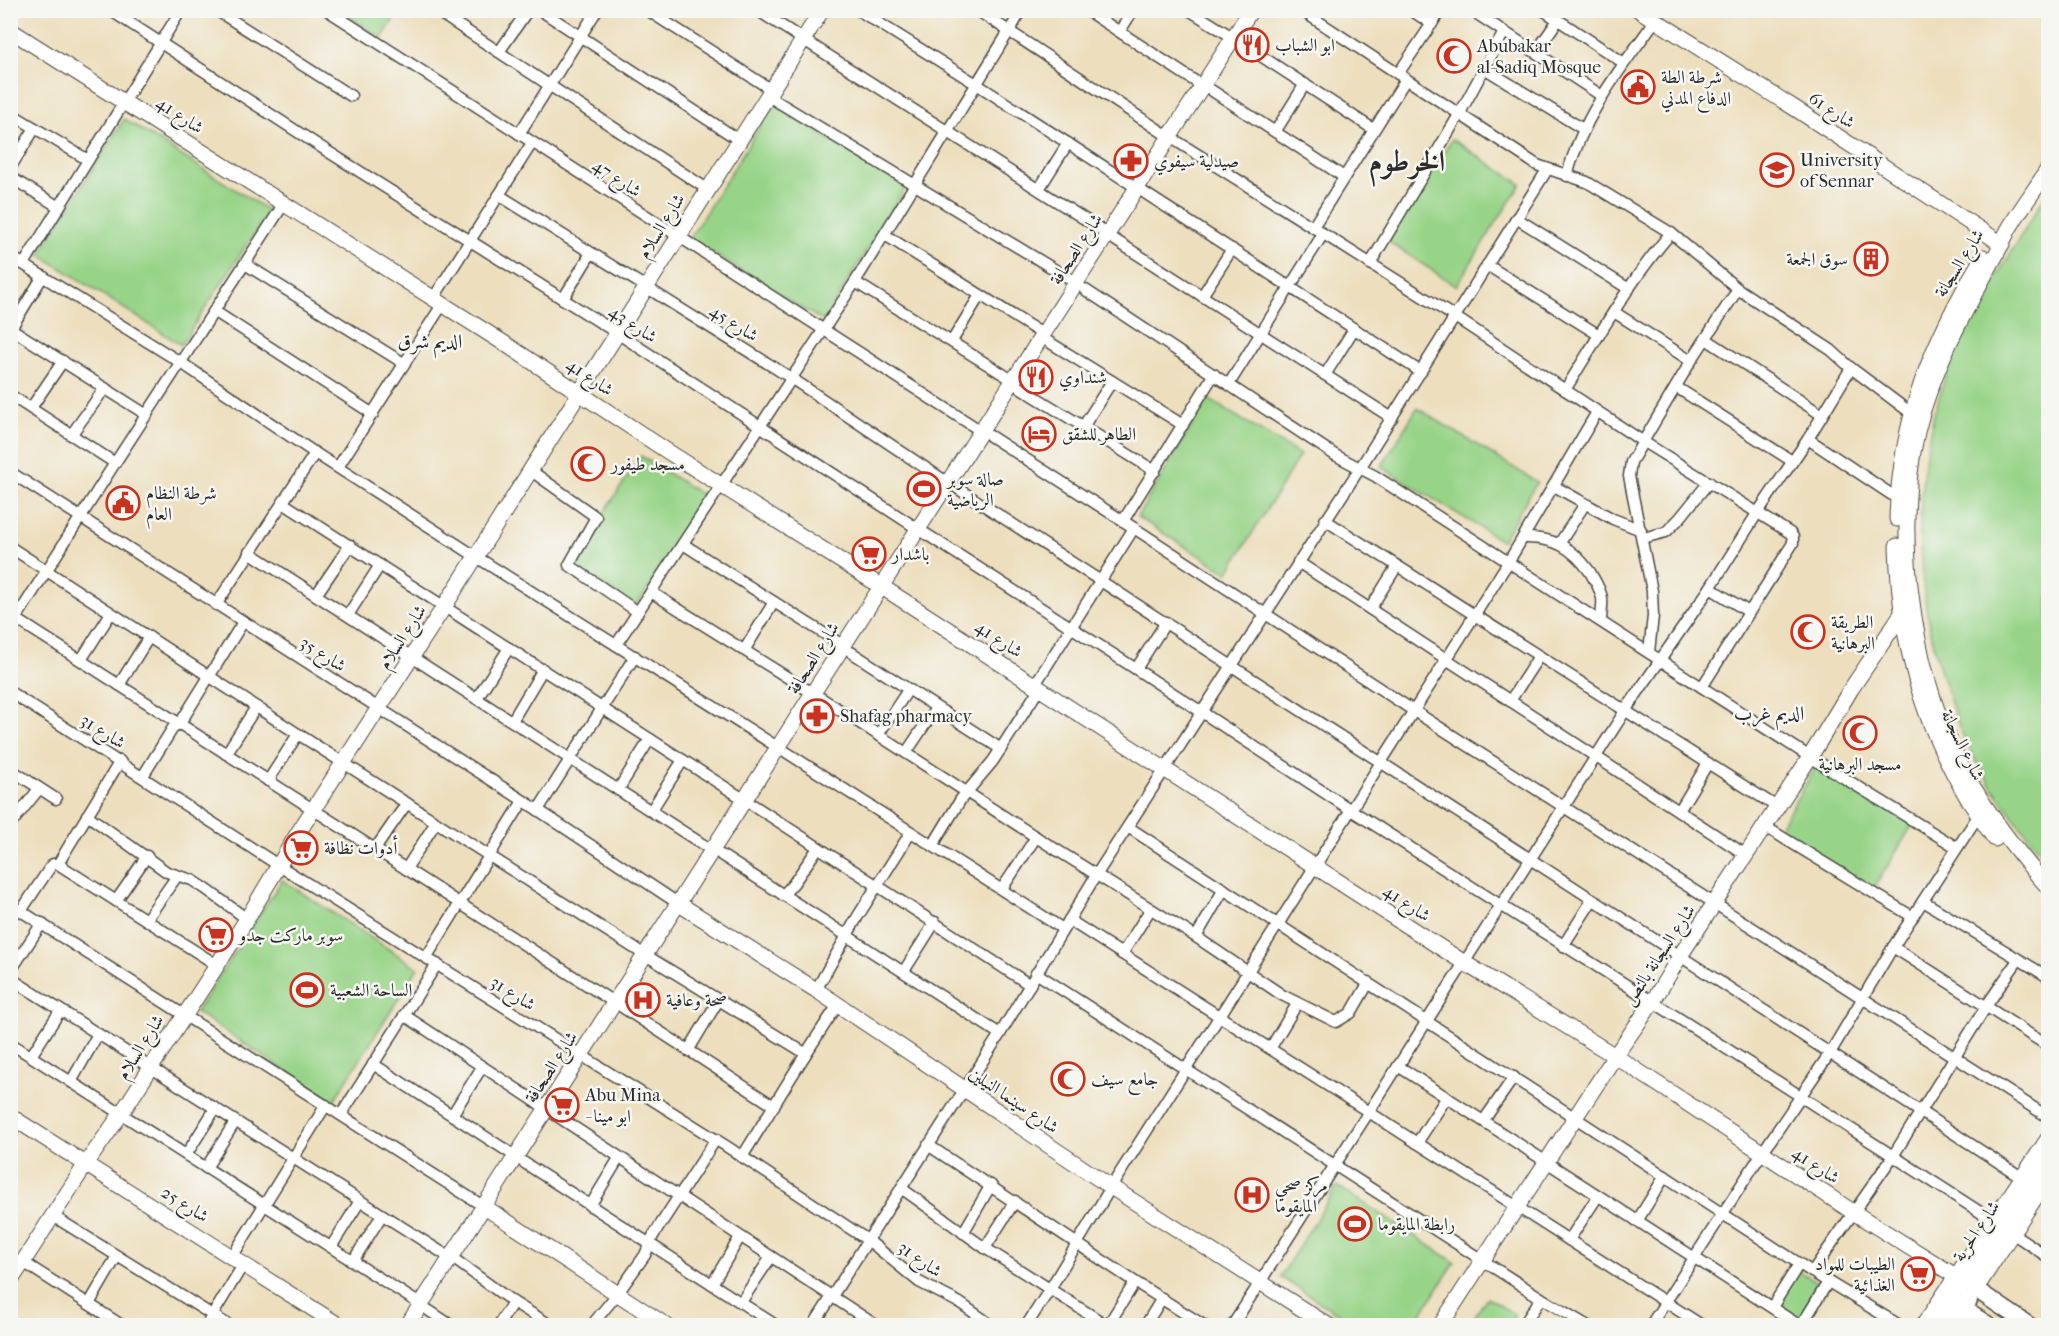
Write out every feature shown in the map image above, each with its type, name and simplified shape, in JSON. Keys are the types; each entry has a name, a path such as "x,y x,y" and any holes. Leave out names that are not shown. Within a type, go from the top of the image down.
{"main road":[{"name":"شارع السلام","path":"10,1282 247,919 313,809 345,763 822,10"},
{"name":"شارع الصحافة","path":"1238,40 1251,10"},
{"name":"شارع الصحافة","path":"406,1326 424,1307 1238,40 1261,10"},
{"name":"شارع 61","path":"1639,10 1796,109 1998,242"},
{"name":"شارع 41","path":"10,30 885,589 1463,962 1615,1056 1966,1283"},
{"name":"شارع السجانة","path":"2009,850 1978,816 1941,751 1917,684 1907,611 1898,570 1898,499 1900,470 1911,413 1926,368 1947,319 2049,169"},
{"name":"شارع السجانة","path":"1998,242 1957,323 1936,372 1922,416 1911,471 1907,529 1907,611 1948,738 1959,762 2009,850"},
{"name":"شارع السجانة بالنص","path":"1440,1326 1652,1002 1851,689 1907,611"},
{"path":"2009,850 2049,887"},
{"path":"2009,850 2049,900"},
{"name":"شارع سينما النيلين","path":"682,906 816,990 1111,1187 1329,1326"},
{"name":"شارع 25","path":"10,1116 340,1326"},
{"path":"2002,1227 2038,1185 2049,1139"},
{"name":"شارع الحرية","path":"1937,1326 2002,1227 2038,1185 2049,1159"},
{"path":"487,1209 667,1326"},
{"path":"1966,1283 2030,1326"},
{"path":"1923,1326 1953,1303 1989,1326"},
{"name":"شارع الحرية","path":"1953,1303 1953,1326"},
{"name":"شارع الصحافة","path":"419,1326 424,1307"}],"street":[{"name":"شارع 43","path":"110,10 327,152 471,240 616,333 1351,810 2049,1257"},
{"path":"24,264 181,10"},
{"path":"216,10 351,96"},
{"name":"شارع 47","path":"327,10 677,237 1134,528 1414,711 2049,1117"},
{"path":"435,10 707,189"},
{"path":"499,52 528,10"},
{"path":"540,10 739,140"},
{"path":"519,134 597,10"},
{"path":"647,10 770,93 915,186 1081,286 1335,455 1360,468 1509,561 1702,687 1956,847"},
{"path":"757,10 1039,189 1392,418"},
{"path":"858,10 978,85 1421,372"},
{"path":"976,10 1174,140 1455,317 1642,441 1790,533 1793,543 1702,687"},
{"path":"616,645 855,282 949,133 1022,10"},
{"path":"1086,10 1344,177"},
{"path":"1120,31 1133,10"},
{"path":"1190,10 1374,129"},
{"path":"1301,10 1516,152 1547,170 1597,187 1671,233 1738,289 1831,350 1911,413"},
{"path":"1411,10 1432,24"},
{"path":"1313,227 1374,129 1441,10"},
{"path":"1472,10 1602,96"},
{"path":"1543,10 1624,63"},
{"path":"1536,52 1558,20"},
{"path":"1567,176 1571,157 1583,129 1624,63 1655,21"},
{"path":"1370,264 1460,113 1504,32"},
{"path":"1484,68 1583,129"},
{"path":"1275,132 1305,84"},
{"path":"10,113 88,160"},
{"path":"10,168 35,128"},
{"path":"338,467 405,363 471,240 532,143"},
{"path":"1039,189 1068,143"},
{"path":"813,1326 1000,1034 1097,875 1392,418 1547,170"},
{"path":"10,177 59,207"},
{"name":"شارع 45","path":"499,195 791,378 952,486 1166,622 1381,764 1919,1111 2038,1185"},
{"path":"283,205 115,463 48,571 13,620 81,660 774,1106"},
{"path":"1516,218 1629,289"},
{"path":"1565,390 1647,262 1671,233"},
{"path":"1229,384 1323,234"},
{"path":"885,235 1184,425"},
{"path":"1202,296 1232,249"},
{"path":"563,299 591,253"},
{"path":"10,256 180,362 315,453 1002,890 1122,954 1703,1326"},
{"path":"245,264 405,363"},
{"path":"1487,265 1599,335"},
{"path":"43,276 11,329 147,415"},
{"path":"855,282 1155,471"},
{"path":"1649,652 1653,599 1629,476 1631,462 1691,361 1738,289"},
{"path":"952,341 980,295"},
{"path":"214,311 373,414"},
{"path":"1614,312 1691,361"},
{"path":"1325,375 1354,328"},
{"path":"1706,339 1822,415"},
{"path":"31,408 63,361"},
{"path":"1232,1326 1625,711 1710,588 1808,439 1851,368"},
{"path":"1123,521 1214,374"},
{"path":"1083,427 1112,381"},
{"path":"1676,387 1792,461"},
{"path":"71,435 105,388"},
{"path":"10,395 115,463"},
{"path":"1026,1326 1111,1187 1509,561 1597,412"},
{"path":"1808,439 1898,499"},
{"path":"216,605 315,453"},
{"path":"530,470 597,517 569,565 639,612"},
{"name":"شارع 35","path":"10,472 538,810 682,906"},
{"path":"1554,486 1642,534 1666,532 1680,519 1708,482"},
{"path":"283,503 936,922 1030,985"},
{"path":"1559,544 1585,504"},
{"path":"1325,520 1777,807"},
{"path":"933,845 966,793 1001,749 1070,628 1134,528"},
{"path":"1523,538 1541,538 1559,544 1578,556 1598,585 1602,600 1601,621"},
{"path":"683,544 1001,749"},
{"path":"316,595 350,545"},
{"path":"10,547 648,957 805,1053"},
{"path":"249,552 1000,1034"},
{"path":"1298,562 1746,855"},
{"path":"348,615 380,565"},
{"path":"1370,609 1398,567"},
{"path":"1710,588 1749,612"},
{"path":"651,591 1150,910 1196,937 1297,1004 1336,1022 1347,1017 1369,982"},
{"path":"745,649 774,602"},
{"path":"81,660 111,613"},
{"path":"143,776 243,622"},
{"path":"1136,669 1166,622"},
{"path":"118,685 149,637"},
{"path":"477,698 509,648"},
{"path":"538,810 634,656"},
{"path":"1510,701 1539,656"},
{"path":"512,721 543,669"},
{"path":"878,735 908,690"},
{"name":"شارع 31","path":"10,692 278,865 716,1139 869,1241 919,1282 960,1303 993,1326"},
{"path":"226,754 256,707"},
{"path":"906,753 936,708"},
{"path":"268,781 298,734"},
{"path":"618,790 650,739"},
{"path":"651,811 683,760"},
{"path":"58,864 120,761"},
{"path":"1679,811 1708,763"},
{"path":"10,769 56,799"},
{"path":"10,825 39,789"},
{"path":"426,958 523,801"},
{"path":"375,849 407,803"},
{"path":"87,815 168,872 192,880 247,919"},
{"path":"1650,1326 1830,1053 1893,947 1978,816"},
{"path":"406,869 436,822"},
{"path":"1764,826 1913,918"},
{"path":"1128,827 1799,1264 1901,1326"},
{"path":"816,990 912,832"},
{"path":"1002,890 1036,837"},
{"path":"783,895 818,848"},
{"path":"116,900 147,856"},
{"path":"21,911 52,864 58,864 217,965"},
{"path":"146,920 177,876"},
{"path":"1196,937 1224,889"},
{"path":"1563,946 1593,900"},
{"path":"1923,901 2049,977"},
{"path":"10,904 487,1209"},
{"path":"1122,954 1150,910"},
{"path":"904,971 936,922"},
{"path":"10,972 42,923"},
{"path":"1893,947 2049,1046"},
{"path":"1812,1272 1893,1156 1953,1057 2018,960"},
{"path":"340,1115 437,964"},
{"path":"1036,973 1588,1326"},
{"path":"10,978 454,1260 513,1302 552,1326"},
{"path":"688,1051 718,1000"},
{"path":"1270,1049 1297,1004"},
{"path":"742,1156 805,1053 838,1005"},
{"path":"31,1056 60,1011"},
{"path":"404,1015 877,1326"},
{"path":"70,1082 98,1034"},
{"path":"10,1043 452,1326"},
{"path":"373,1064 777,1326"},
{"path":"1398,1066 1796,1324 1828,1282"},
{"path":"452,1115 482,1067"},
{"path":"1484,1120 1514,1077"},
{"path":"1417,1143 1447,1097"},
{"path":"206,1326 264,1204 326,1105"},
{"path":"186,1155 215,1109"},
{"path":"206,1168 235,1122"},
{"path":"591,1326 618,1293 651,1245 653,1236 716,1139"},
{"path":"928,1145 1205,1326"},
{"path":"590,1206 619,1158"},
{"path":"1637,1221 1665,1176"},
{"path":"963,1233 991,1185"},
{"path":"901,1188 985,1248 1108,1325 1135,1282"},
{"path":"1569,1240 1598,1196"},
{"path":"331,1247 360,1200"},
{"path":"985,1248 1015,1201"},
{"path":"353,1261 382,1215"},
{"path":"53,1216 230,1326"},
{"path":"712,1284 740,1237"},
{"path":"89,1304 117,1256"},
{"path":"741,1302 771,1257"},
{"path":"23,1262 123,1326"},
{"path":"1772,1307 1799,1264"},
{"path":"1145,1326 1162,1298"},
{"path":"1523,1326 1541,1298"},
{"path":"498,1326 513,1302"}],"green space":[{"path":"338,11 399,11 382,38"},
{"path":"774,104 906,187 823,321 689,239"},
{"path":"124,119 269,211 181,345 39,254"},
{"path":"1452,139 1521,184 1456,286 1387,241"},
{"path":"2048,192 2048,861 1995,791 1959,726 1936,653 1927,614 1920,535 1921,495 1926,455 1934,416 1950,364 1976,311"},
{"path":"1208,399 1300,455 1228,573 1137,517"},
{"path":"1417,408 1537,482 1502,541 1381,467"},
{"path":"641,456 707,498 636,607 570,565"},
{"path":"1817,765 1913,824 1873,890 1777,832"},
{"name":"الساحة الشعبية","path":"282,880 418,968 333,1102 196,1012"},
{"name":"رابطة المايقوما","path":"1337,1186 1455,1262 1414,1325 1356,1325 1280,1277"},
{"path":"1798,1270 1822,1285 1800,1320 1776,1305"},
{"path":"1487,1297 1515,1315 1508,1325 1469,1325"}],"place":[{"name":"ابو الشباب","path":"1252,45"},
{"name":"Abubakar al-Sadiq Mosque","path":"1454,56"},
{"name":"شرطة الطة الدفاع المدني","path":"1638,87"},
{"name":"صيدلية سيفوي","path":"1131,161"},
{"name":"University of Sennar","path":"1777,170"},
{"name":"سوق الجمعة","path":"1871,259"},
{"name":"شنداوي","path":"1036,377"},
{"name":"الطاهر للشقق","path":"1039,434"},
{"name":"مسجد طيفور","path":"588,464"},
{"name":"صالة سوبر الرياضية","path":"924,489"},
{"name":"شرطة النظام العام","path":"123,503"},
{"name":"باشدار","path":"869,554"},
{"name":"الطريقة البرهانية","path":"1808,632"},
{"name":"Shafag pharmacy","path":"817,716"},
{"name":"مسجد البرهانية","path":"1860,733"},
{"name":"أدوات نظافة","path":"301,848"},
{"name":"سوبر ماركت جدو","path":"216,935"},
{"name":"الساحة الشعبية","path":"307,990"},
{"name":"صحة وعافية","path":"643,1000"},
{"name":"جامع سيف","path":"1068,1079"},
{"name":"Abu Mina - ابو مينا","path":"562,1105"},
{"name":"مركز صحي المايقوما","path":"1252,1195"},
{"name":"رابطة المايقوما","path":"1355,1224"},
{"name":"الطيبات للمواد الغذائية","path":"1918,1274"}],"district":[{"name":"الخرطوم","path":"1407,161"},
{"name":"الديم شرق","path":"430,341"},
{"name":"الديم غرب","path":"1769,713"}]}
